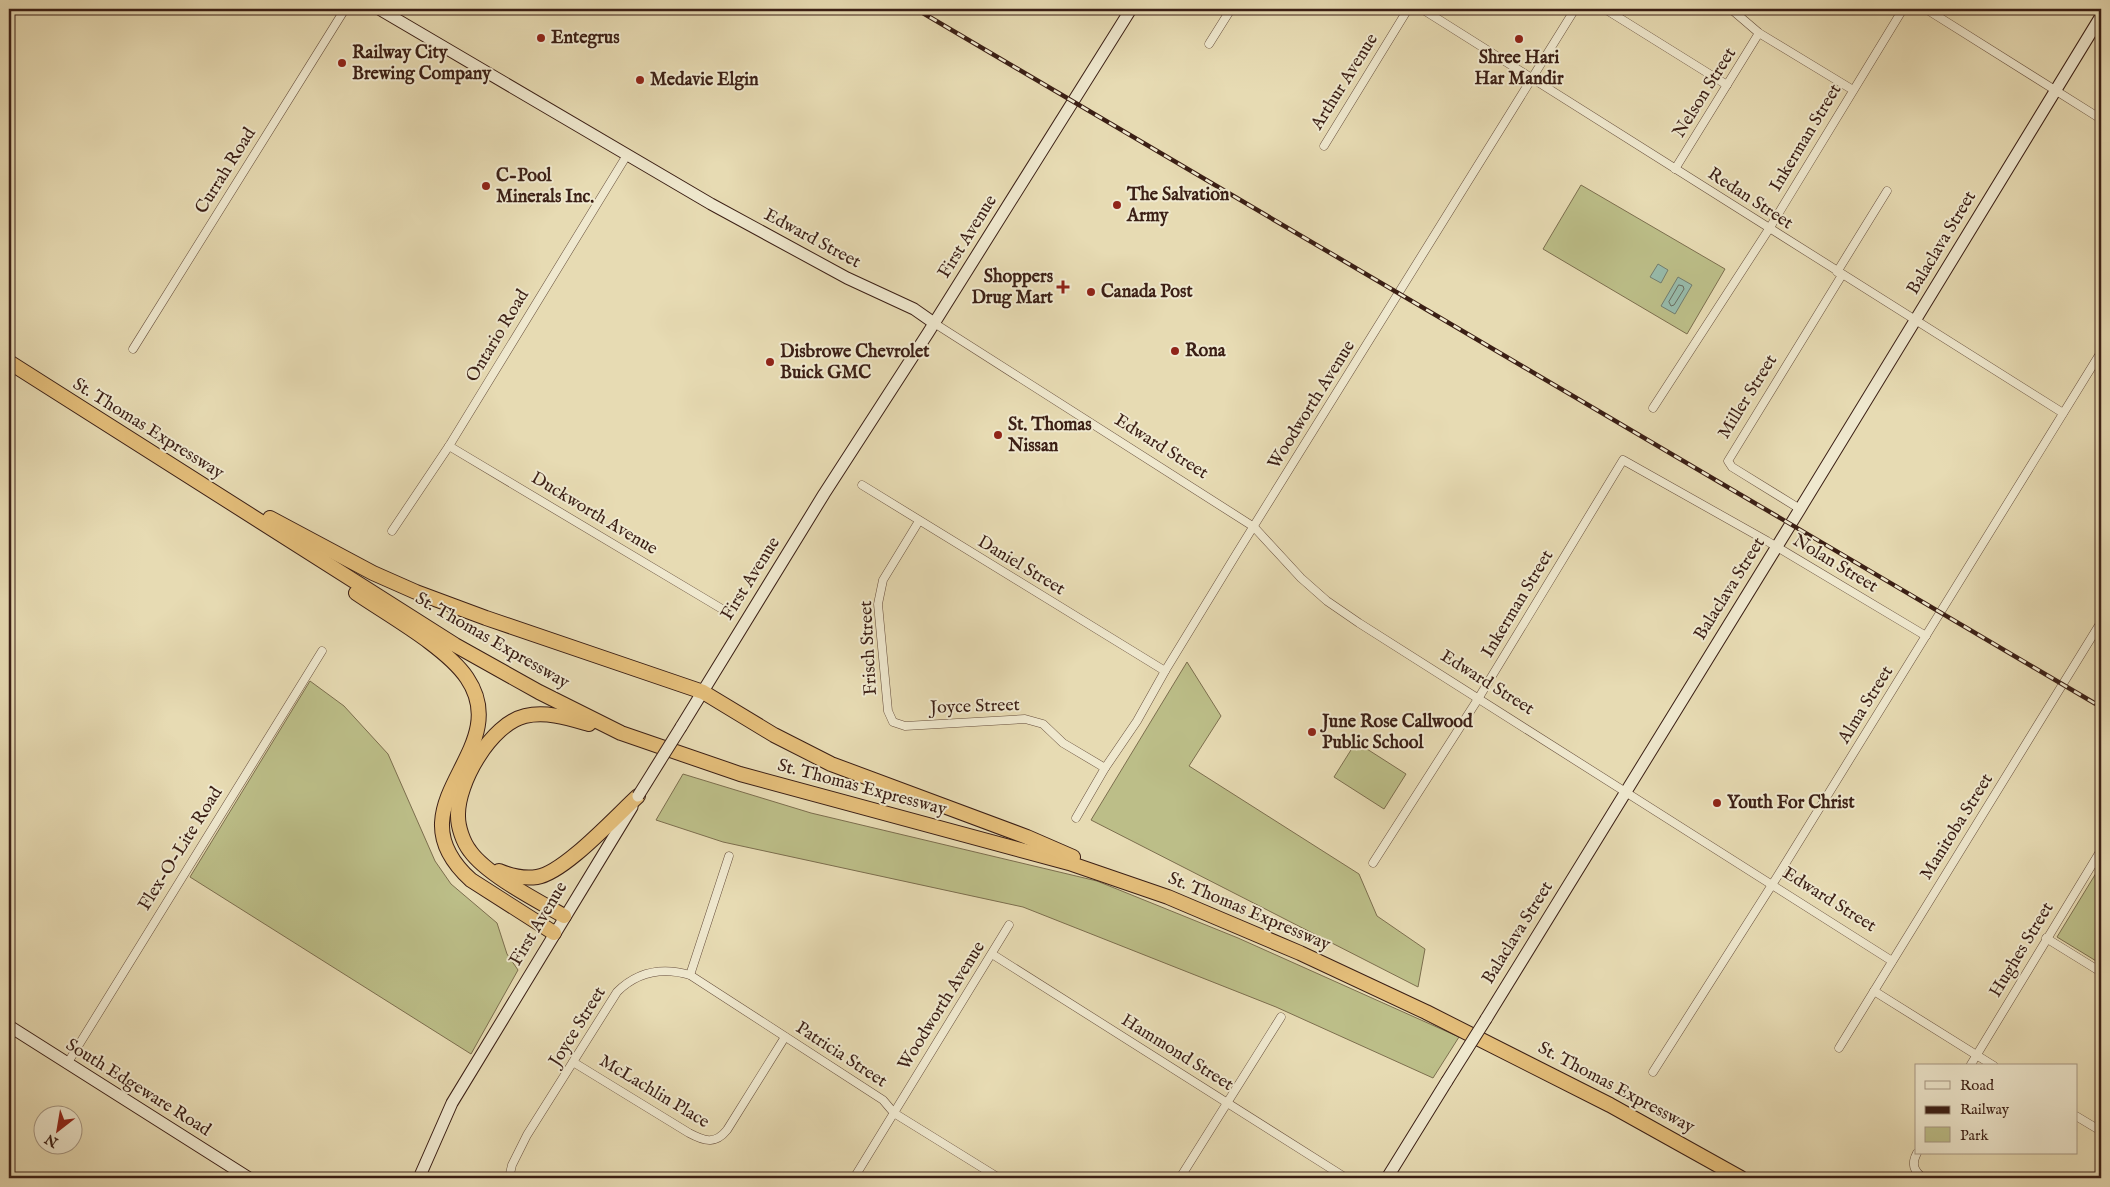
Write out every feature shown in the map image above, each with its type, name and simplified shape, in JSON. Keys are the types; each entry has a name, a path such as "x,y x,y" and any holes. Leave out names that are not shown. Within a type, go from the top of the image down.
{"highway":[{"name":"St. Thomas Expressway","path":"9,362 455,645 539,692 620,733 740,774 1069,864 1168,897 1300,953 1426,1012 1610,1105 1741,1178"},
{"path":"81,409 297,534 373,573 486,618 702,692 774,735 830,764 1027,837 1168,897"},
{"path":"297,546 332,577 443,653 468,678 479,704 479,728 472,748 446,799 442,818 446,844 453,860 470,880 554,933"},
{"path":"564,916 494,873 470,851 462,835 458,817 458,805 462,789 496,733 508,723 523,716 538,714 565,717 620,733"},
{"path":"476,857 489,867 511,876 538,877 552,872 572,859 638,796"}],"street":[{"name":"Currah Road","path":"133,349 346,9"},
{"name":"Edward Street","path":"379,9 710,204 847,278 914,309 1254,527 1301,578 1327,601 1892,962"},
{"name":"First Avenue","path":"420,1178 452,1103 564,916 824,494 1131,9"},
{"path":"1209,44 1231,9"},
{"name":"Arthur Avenue","path":"1324,146 1408,9"},
{"name":"Redan Street","path":"1422,9 2063,413"},
{"name":"Woodworth Avenue","path":"1076,818 1105,768 1137,721 1165,671 1575,9"},
{"path":"1605,9 1727,85"},
{"path":"1731,9 1760,33 1852,90"},
{"name":"Inkerman Street","path":"1653,408 1769,229 1903,9"},
{"path":"1926,9 2101,119"},
{"name":"Balaclava Street","path":"1387,1178 1777,547 2101,16"},
{"name":"Nelson Street","path":"1675,169 1760,33"},
{"name":"Ontario Road","path":"392,531 449,446 627,155"},
{"path":"1839,273 1888,191"},
{"name":"Miller Street","path":"1800,509 1732,466 1728,461 1839,273"},
{"name":"Alma Street","path":"1653,1072 1772,885 2101,352"},
{"name":"Duckworth Avenue","path":"449,446 722,609"},
{"name":"Inkerman Street","path":"1373,863 1478,699 1623,460"},
{"name":"Nolan Street","path":"1623,460 1777,547 1926,636"},
{"name":"Daniel Street","path":"862,485 1165,671"},
{"name":"Frisch Street","path":"893,722 888,711 878,604 883,580 919,521"},
{"name":"Manitoba Street","path":"1839,1048 2101,622"},
{"name":"Flex-O-Lite Road","path":"67,1064 322,651"},
{"name":"Joyce Street","path":"893,722 905,726 1025,719 1043,724 1063,743 1105,768"},
{"name":"Hughes Street","path":"1971,1064 2101,850"},
{"path":"690,975 729,856"},
{"name":"Woodworth Avenue","path":"854,1178 1009,925"},
{"path":"2046,938 2101,972"},
{"name":"Hammond Street","path":"992,954 1346,1178"},
{"name":"Joyce Street","path":"509,1178 519,1150 604,1010 623,986 640,975 653,971 670,971 690,975"},
{"name":"Patricia Street","path":"690,975 883,1100 894,1113 999,1178"},
{"path":"1874,991 1991,1064"},
{"path":"1180,1178 1281,1017"},
{"name":"South Edgeware Road","path":"9,1026 249,1178"},
{"name":"McLachlin Place","path":"573,1062 689,1133 706,1141 712,1141 728,1130 785,1037"},
{"path":"2078,1117 2101,1131"},
{"path":"1916,1155 1915,1168 1924,1178"}],"green space":[{"path":"1581,185 1725,269 1687,334 1543,249"},
{"path":"1187,662 1221,716 1189,766 1359,874 1377,916 1425,949 1418,987 1091,820"},
{"path":"310,681 344,706 388,754 435,861 451,884 497,923 507,954 518,970 471,1054 190,877"},
{"path":"1356,742 1406,774 1384,809 1334,777"},
{"path":"683,774 811,813 1097,881 1238,938 1459,1037 1433,1078 1276,1007 1023,907 723,842 656,820"},
{"path":"2101,865 2101,964 2057,937"}],"water":[{"path":"1658,264 1668,270 1661,283 1650,277"},
{"path":"1678,277 1692,285 1675,314 1661,306"}],"railway":[{"path":"916,9 2101,707"}],"place":[{"name":"Entegrus","path":"541,38"},
{"name":"Shree Hari Har Mandir","path":"1519,39"},
{"name":"Railway City Brewing Company","path":"342,63"},
{"name":"Medavie Elgin","path":"640,80"},
{"name":"C-Pool Minerals Inc.","path":"486,186"},
{"name":"The Salvation Army","path":"1117,205"},
{"name":"Shoppers Drug Mart","path":"1063,287"},
{"name":"Canada Post","path":"1091,292"},
{"name":"Rona","path":"1175,351"},
{"name":"Disbrowe Chevrolet Buick GMC","path":"770,362"},
{"name":"St. Thomas Nissan","path":"998,435"},
{"name":"June Rose Callwood Public School","path":"1312,732"},
{"name":"Youth For Christ","path":"1717,803"}]}
